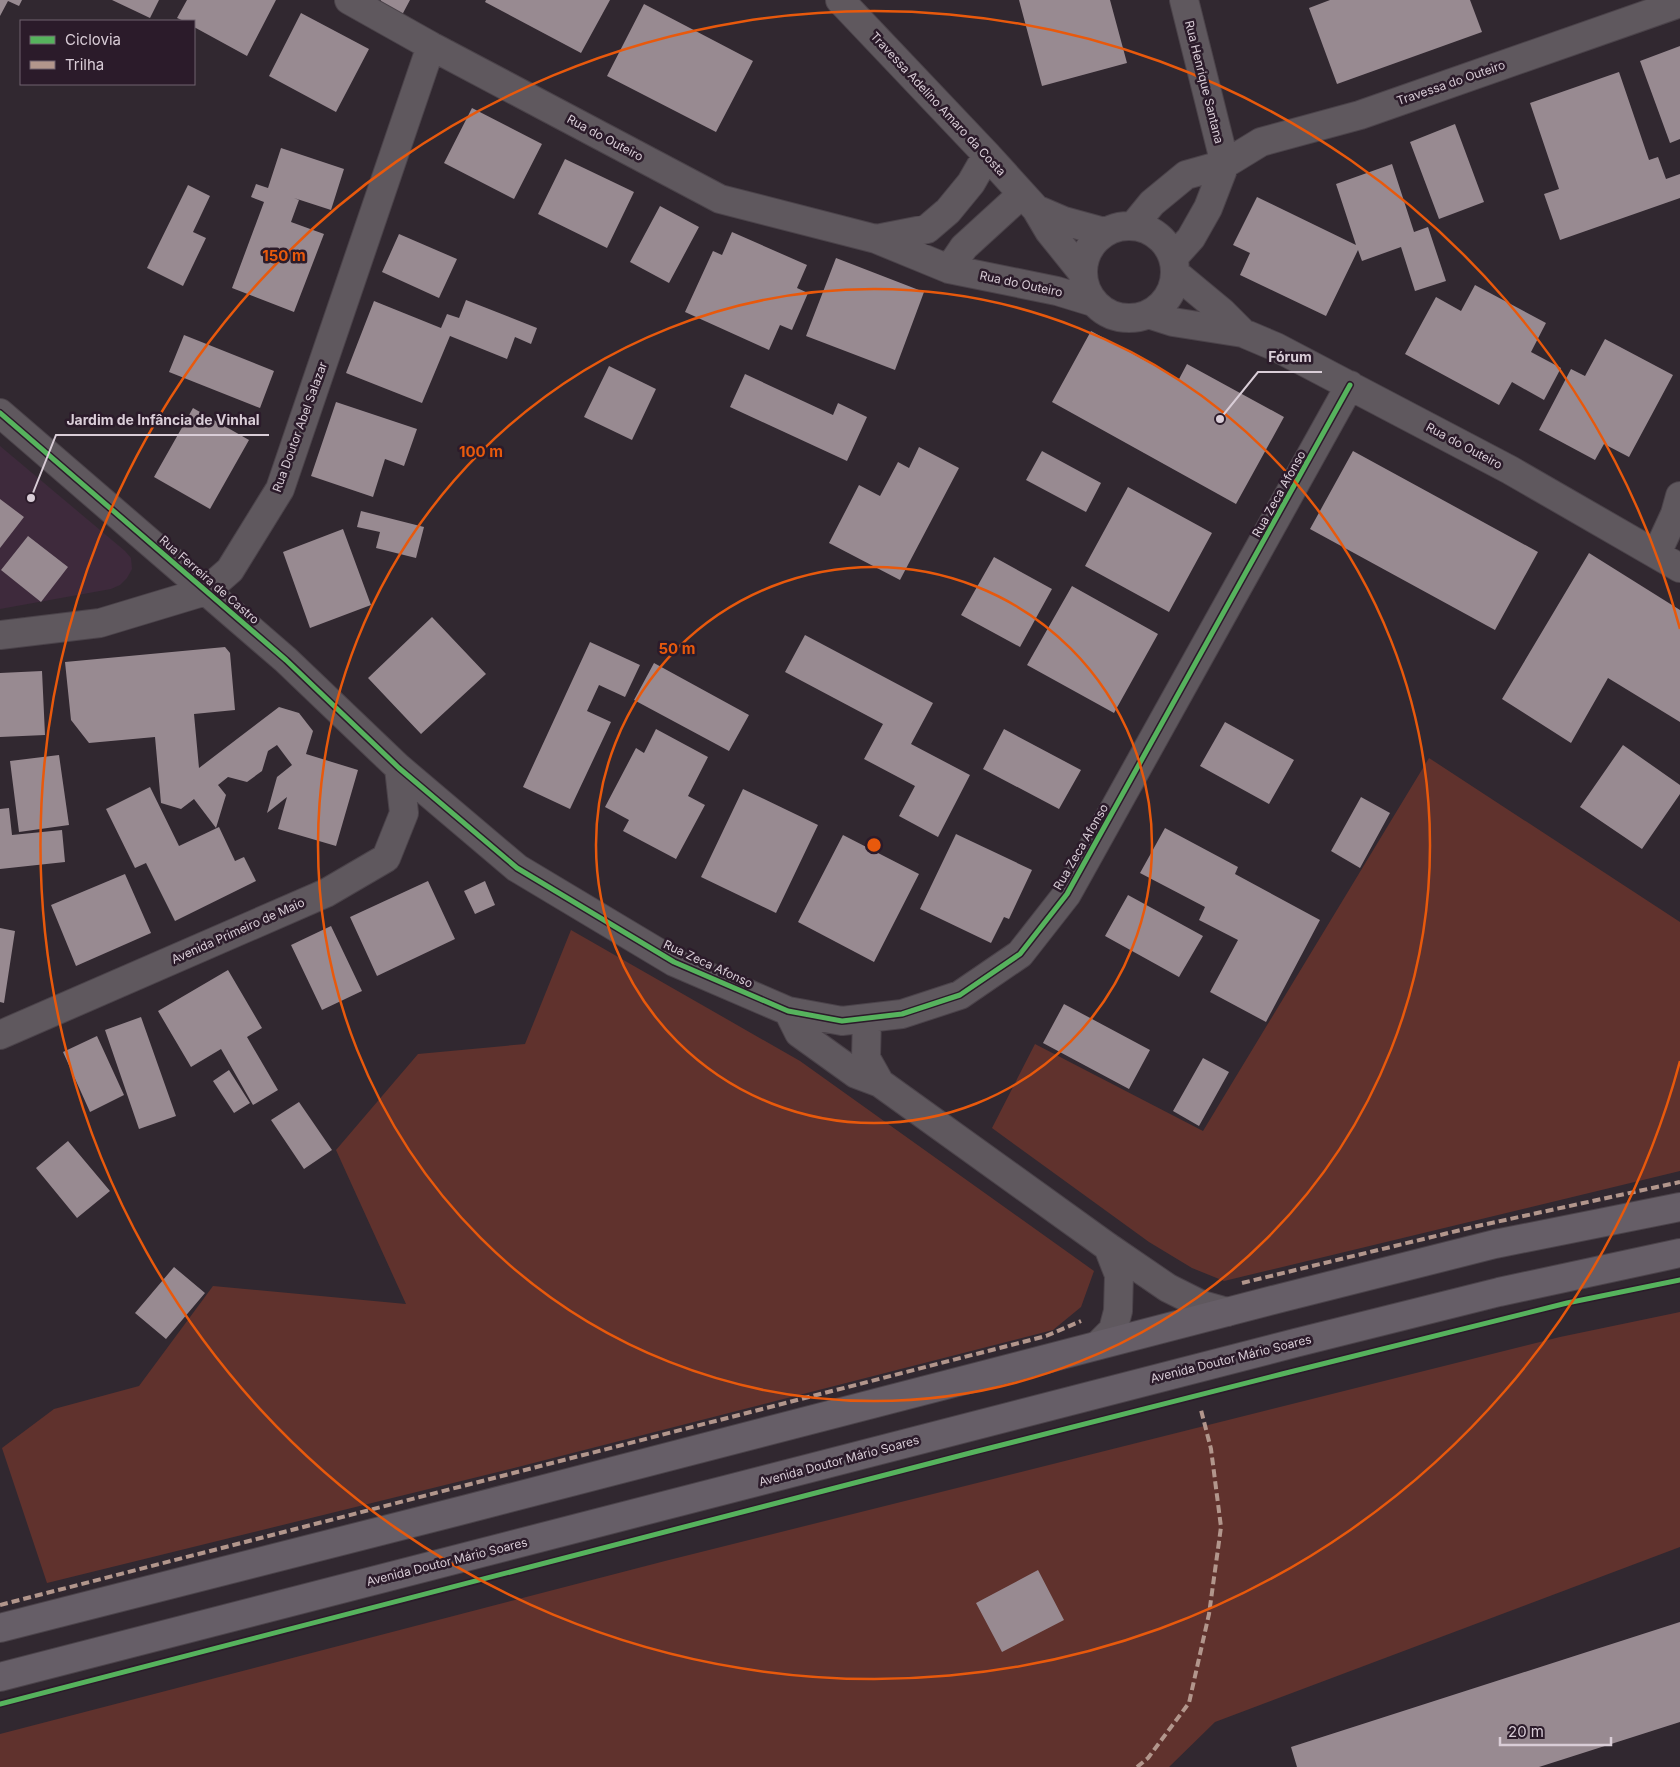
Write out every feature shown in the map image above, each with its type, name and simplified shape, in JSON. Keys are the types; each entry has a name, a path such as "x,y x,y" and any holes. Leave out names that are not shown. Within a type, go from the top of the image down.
{"main road":[{"path":"0,1628 1495,1244 1680,1207"},
{"name":"Avenida Doutor Mário Soares","path":"0,1677 1285,1345 1499,1292 1680,1253"}],"street":[{"name":"Rua do Outeiro","path":"349,0 431,46 720,199 876,239 949,269 1057,291 1093,302"},
{"name":"Travessa Adelino Amaro da Costa","path":"840,0 1029,202 1049,231 1082,272 1086,288 1093,302"},
{"name":"Rua Henrique Santana","path":"1184,0 1225,164"},
{"name":"Travessa do Outeiro","path":"1134,225 1152,202 1186,175 1225,164 1261,142 1360,115 1680,3"},
{"name":"Rua Doutor Abel Salazar","path":"0,635 100,623 206,590 230,570 280,489 431,46"},
{"name":"Rua do Outeiro","path":"876,239 927,229 948,212 971,182 987,155"},
{"path":"1174,265 1208,208 1225,164"},
{"name":"Travessa Adelino Amaro da Costa","path":"1029,202 1064,221 1104,232"},
{"path":"949,269 964,247 1029,202"},
{"path":"1082,272 1085,257 1092,243 1104,232 1118,226 1134,225 1149,230 1162,238 1171,250 1175,280 1170,294 1161,306 1148,314 1133,318 1118,317 1105,312 1093,302"},
{"name":"Rua do Outeiro","path":"1174,265 1243,334"},
{"name":"Rua do Outeiro","path":"1148,314 1173,322 1243,334 1276,347 1510,470 1657,553 1680,568"},
{"name":"Rua Zeca Afonso","path":"400,768 517,868 674,962 788,1011 842,1021 902,1014 960,995 1020,954 1067,894 1350,385"},
{"name":"Rua Ferreira de Castro","path":"0,413 286,660 400,768"},
{"path":"1657,553 1675,514 1680,496"},
{"name":"Avenida Primeiro de Maio","path":"0,1035 326,893 386,858 404,813 400,768"},
{"path":"788,1011 799,1033 856,1074 880,1082 1108,1247 1168,1288 1202,1306 1227,1312"},
{"path":"867,1018 866,1058 880,1082"},
{"path":"1098,1345 1112,1330 1118,1310 1119,1275 1108,1247"}],"shaded area":[{"path":"0,446 125,551 131,558 132,569 120,585 111,589 0,609"},
{"path":"1429,758 1680,922 1680,1171 1224,1281 1192,1268 1149,1242 992,1128 1035,1044 1203,1131"},
{"path":"571,930 800,1061 1094,1271 1081,1307 1053,1330 514,1468 47,1583 2,1448 54,1409 139,1386 213,1286 406,1304 336,1150 418,1054 525,1044"},
{"path":"1680,1312 1680,1547 1215,1722 1169,1767 0,1767 0,1734 665,1561 1560,1337"}],"building":[{"path":"0,0 22,0 19,6 8,1 0,16"},
{"path":"112,0 159,0 150,18"},
{"path":"187,0 276,0 247,56 195,28 195,20 177,18"},
{"path":"381,0 410,0 402,15 380,2"},
{"path":"486,0 610,0 581,53 485,2"},
{"path":"1019,0 1110,0 1127,63 1042,86"},
{"path":"1330,0 1470,0 1482,32 1337,84 1309,8"},
{"path":"644,4 753,61 716,132 607,76"},
{"path":"301,13 369,49 336,112 269,76"},
{"path":"1680,46 1680,139 1670,143 1640,61"},
{"path":"1619,72 1649,160 1658,157 1666,179 1680,174 1680,198 1560,240 1544,194 1559,189 1530,103"},
{"path":"472,108 542,144 514,199 444,163"},
{"path":"1455,124 1484,202 1439,219 1410,142"},
{"path":"281,148 344,169 331,210 294,198 299,200 291,222 324,234 294,312 232,288 264,202 251,197 256,184 268,188"},
{"path":"565,159 634,192 607,248 538,214"},
{"path":"1392,164 1414,232 1428,227 1446,281 1415,291 1401,247 1362,261 1358,250 1326,316 1240,275 1250,253 1233,245 1257,197 1356,245 1336,184"},
{"path":"188,185 210,196 193,232 206,238 183,286 147,268"},
{"path":"660,206 699,227 669,283 630,262"},
{"path":"732,232 807,265 797,288 808,293 792,330 780,325 769,350 685,312 713,251 722,255"},
{"path":"399,234 457,259 439,298 382,272"},
{"path":"836,258 924,292 895,370 806,336"},
{"path":"1475,285 1546,323 1531,352 1561,368 1544,400 1512,382 1499,405 1405,354 1436,297 1461,311"},
{"path":"466,300 537,328 531,344 515,337 507,359 450,336 422,403 346,373 374,301 441,328 447,314 459,318"},
{"path":"1091,331 1179,379 1187,364 1284,417 1236,504 1052,402"},
{"path":"184,335 274,371 260,408 169,372"},
{"path":"1605,339 1673,375 1629,457 1604,444 1595,460 1539,430 1571,369 1585,376"},
{"path":"609,366 656,389 632,440 584,417"},
{"path":"745,374 833,415 838,403 867,417 847,461 730,407"},
{"path":"336,402 417,429 404,466 385,459 373,497 311,476"},
{"path":"193,408 249,440 210,509 154,477"},
{"path":"919,447 959,468 900,580 829,543 859,485 880,496 898,462 909,468"},
{"path":"1042,451 1101,483 1086,512 1026,480"},
{"path":"1353,451 1538,552 1495,630 1310,529"},
{"path":"1128,487 1212,533 1169,612 1085,566"},
{"path":"0,499 24,517 0,548"},
{"path":"361,511 424,527 416,558 376,548 380,532 357,527"},
{"path":"343,529 371,605 310,628 283,552"},
{"path":"28,536 68,567 41,602 1,570"},
{"path":"1589,553 1680,610 1680,722 1608,678 1571,743 1502,699"},
{"path":"994,557 1052,589 1020,647 961,615"},
{"path":"1072,586 1158,634 1114,713 1027,665"},
{"path":"432,617 486,674 421,734 368,678"},
{"path":"805,635 933,703 911,744 970,775 938,837 899,816 915,786 864,759 883,724 785,672"},
{"path":"590,642 640,665 625,697 599,685 587,711 611,722 570,809 523,787"},
{"path":"225,647 230,653 235,710 194,714 199,768 279,707 299,713 313,731 306,754 358,770 336,846 278,829 287,797 267,813 277,777 292,765 277,745 268,751 262,771 247,782 228,777 218,785 226,795 216,828 194,799 181,809 161,803 155,737 89,743 71,720 65,662"},
{"path":"654,663 749,715 729,751 634,700"},
{"path":"42,671 45,735 0,737 0,673"},
{"path":"1225,722 1294,760 1269,804 1200,766"},
{"path":"656,729 708,757 688,796 705,805 676,859 623,831 629,820 605,807 636,748 644,753"},
{"path":"1004,729 1081,770 1059,809 983,769"},
{"path":"1623,745 1680,785 1680,794 1642,849 1580,807"},
{"path":"59,755 69,825 19,832 10,761"},
{"path":"150,787 179,846 219,827 235,861 244,857 256,881 175,921 146,863 135,868 106,809"},
{"path":"743,789 818,825 776,913 701,877"},
{"path":"1361,797 1390,813 1360,868 1331,851"},
{"path":"9,808 12,835 62,830 65,862 0,869 0,809"},
{"path":"1165,828 1238,867 1235,874 1320,920 1266,1022 1210,992 1238,940 1199,920 1205,907 1140,873"},
{"path":"956,834 1032,870 1009,919 1004,917 991,943 920,909"},
{"path":"843,835 919,874 874,962 798,922"},
{"path":"125,874 151,933 76,966 51,905"},
{"path":"428,881 455,939 377,976 350,917"},
{"path":"485,881 495,905 475,914 464,891"},
{"path":"1128,895 1203,936 1179,977 1105,936"},
{"path":"331,926 362,991 322,1010 291,945"},
{"path":"0,928 15,931 4,1003 0,1002"},
{"path":"228,970 262,1028 247,1037 278,1090 253,1105 221,1049 191,1067 158,1011"},
{"path":"1064,1004 1150,1050 1129,1089 1043,1043"},
{"path":"141,1017 176,1116 139,1129 105,1030"},
{"path":"97,1036 124,1095 90,1112 63,1052"},
{"path":"1203,1058 1229,1072 1199,1126 1173,1111"},
{"path":"229,1070 250,1103 234,1113 213,1081"},
{"path":"299,1102 332,1150 304,1169 271,1120"},
{"path":"68,1141 110,1191 77,1218 36,1168"},
{"path":"174,1267 205,1293 166,1339 135,1313"},
{"path":"1038,1570 1064,1620 1002,1652 976,1603"},
{"path":"1680,1622 1680,1722 1539,1767 1297,1767 1291,1747"}],"marked path":[{"path":"1242,1283 1473,1227 1680,1182"},
{"path":"0,1605 1046,1336 1081,1321"},
{"path":"1137,1767 1148,1758 1189,1703 1209,1614 1221,1527 1211,1449 1201,1410"}],"cycle path":[{"path":"0,413 286,660 399,768 517,868 674,962 788,1011 842,1021 902,1014 960,995 1020,954 1067,894 1350,385"},
{"path":"0,1704 1282,1374 1567,1303 1680,1280"}],"place":[{"name":"Fórum","path":"1220,419"},
{"name":"Jardim de Infância de Vinhal","path":"31,498"}]}
